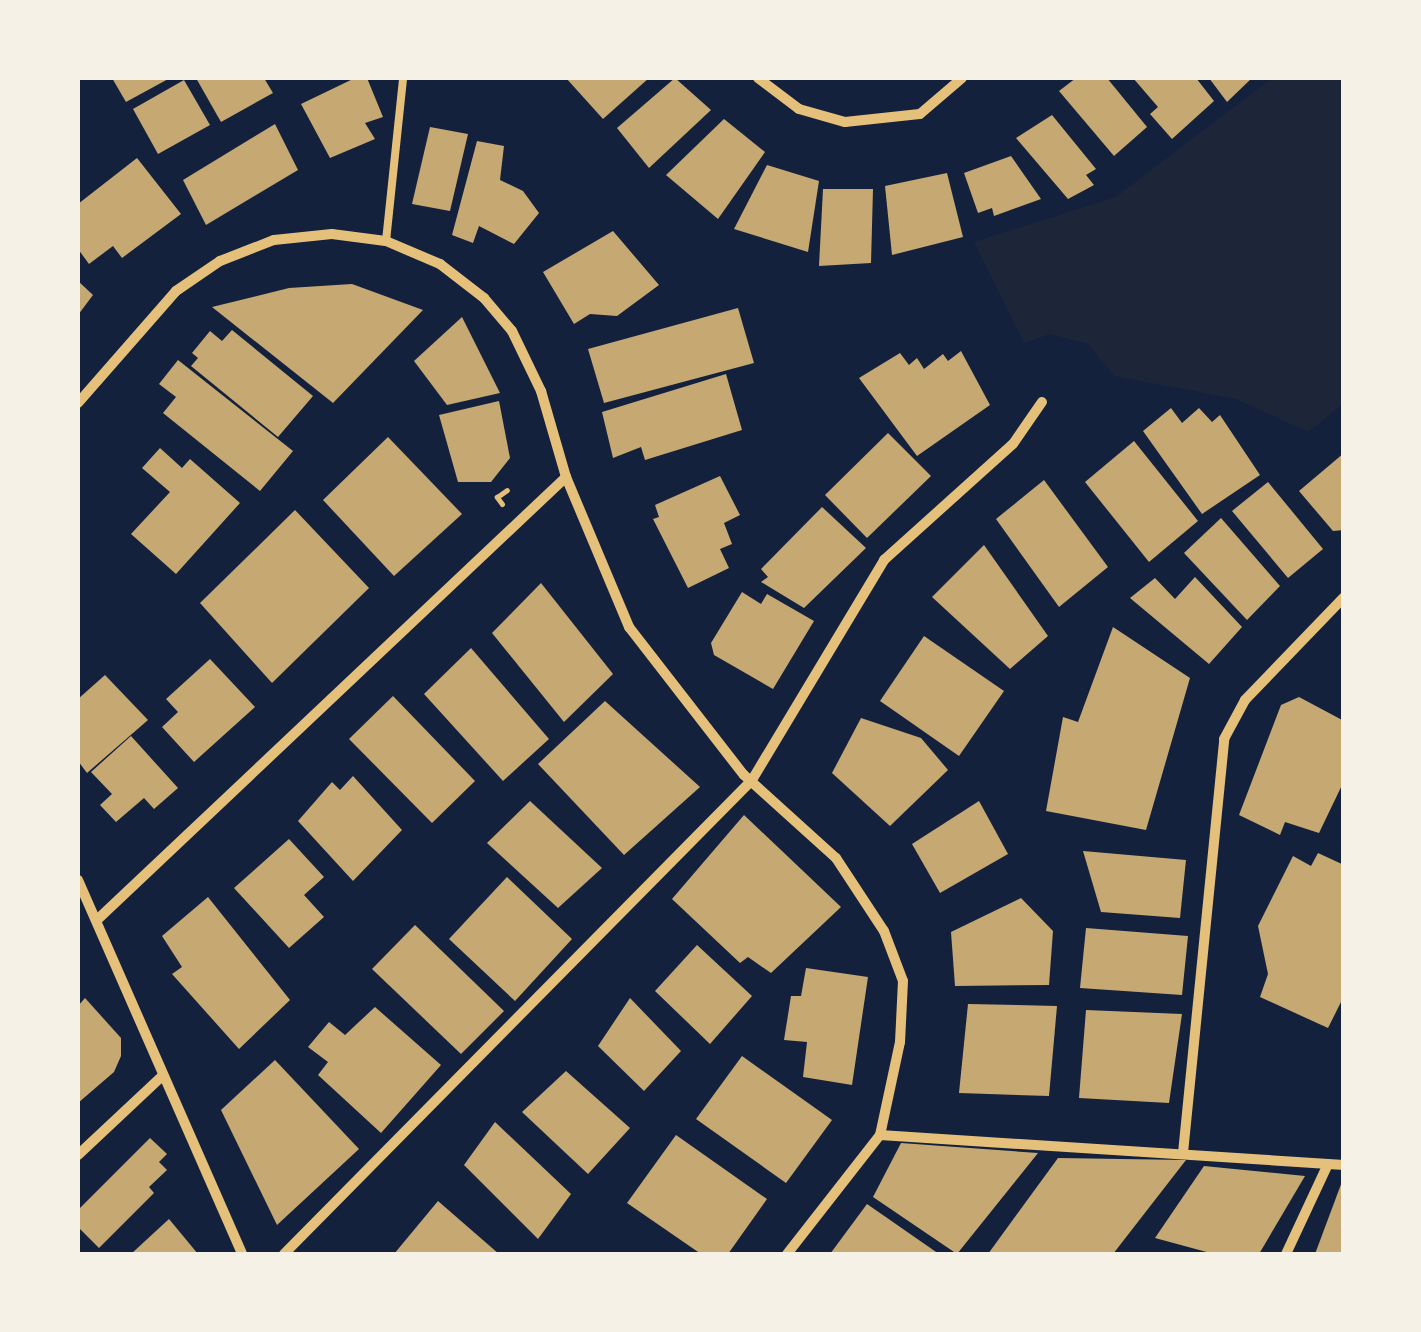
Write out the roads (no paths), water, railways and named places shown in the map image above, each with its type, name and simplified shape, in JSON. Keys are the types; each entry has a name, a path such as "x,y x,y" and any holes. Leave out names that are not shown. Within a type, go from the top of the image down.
{"street":[{"path":"758,78 798,109 845,122 920,114 962,78"},
{"path":"78,403 176,291 220,260 294,238 332,234 386,242 440,264 484,298 512,331 541,391 566,476 629,627 752,780 836,858 864,894 903,982 900,1042 880,1135 787,1254"},
{"path":"284,1254 752,780 893,548 1014,444 1042,402"},
{"path":"98,919 566,476"},
{"path":"1183,1153 1224,738 1245,700 1344,598"},
{"path":"78,880 242,1254"},
{"path":"78,1155 162,1076"},
{"path":"880,1135 1344,1165"},
{"path":"1286,1254 1328,1164"}],"lane":[{"path":"386,242 403,78"}]}
